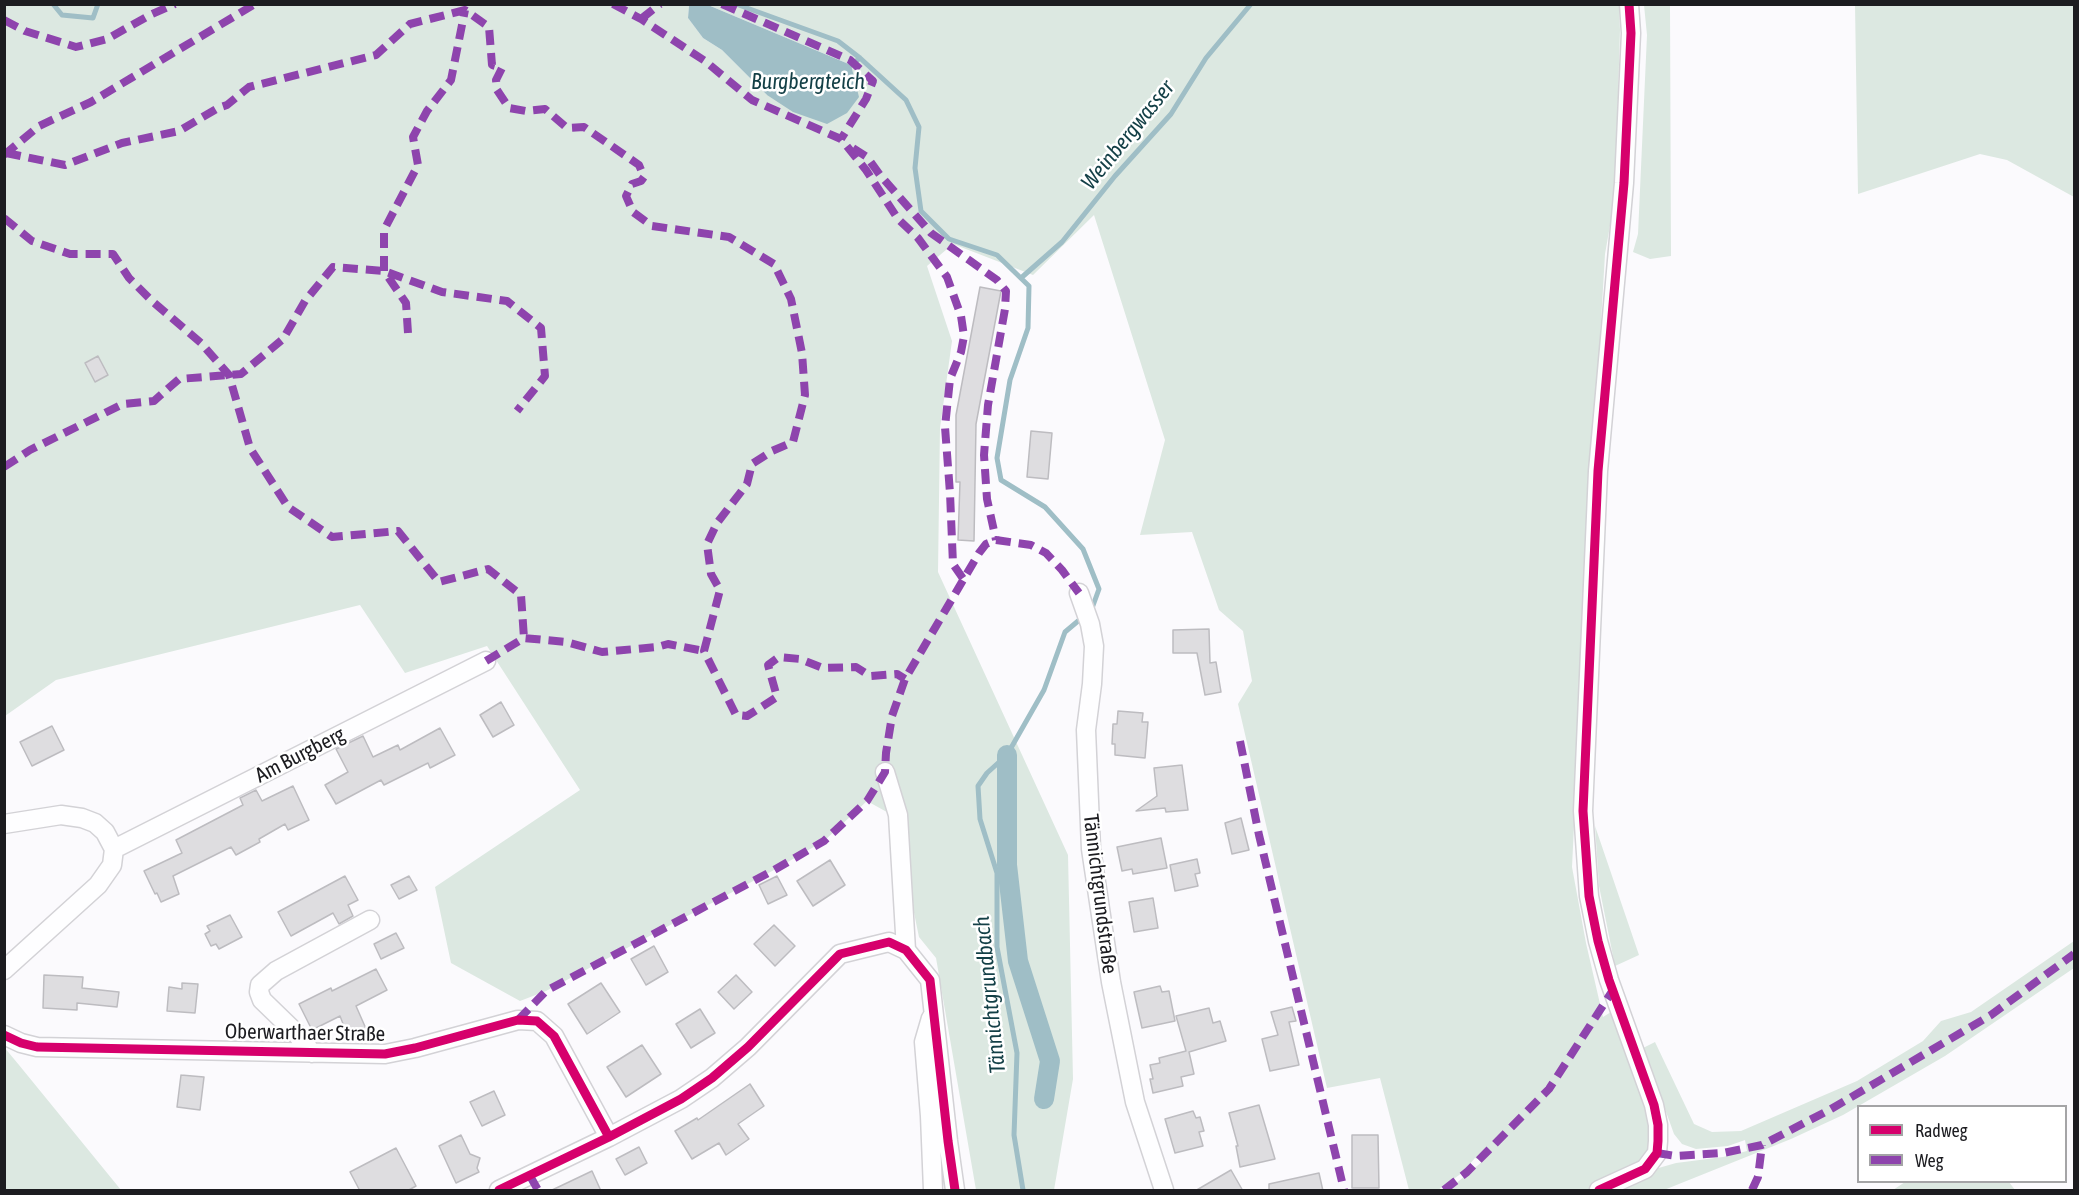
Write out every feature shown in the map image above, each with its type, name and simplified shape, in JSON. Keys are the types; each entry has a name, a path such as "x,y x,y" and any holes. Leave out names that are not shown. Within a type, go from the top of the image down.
{"street":[{"path":"1599,1191 1645,1169 1657,1154 1658,1125 1654,1105 1598,940 1589,896 1583,811 1598,471 1624,183 1631,33 1629,4"},
{"name":"Tännichtgrundstraße","path":"1079,593 1090,624 1094,646 1086,730 1090,849 1111,982 1135,1102 1164,1191"},
{"name":"Am Burgberg","path":"114,849 486,661"},
{"path":"885,772 898,815 906,950"},
{"path":"4,824 61,815 82,818 95,823 105,832 114,849 112,865 99,885 4,970"},
{"name":"Oberwarthaer Straße","path":"312,1053 295,1032 262,1000 259,992 260,985 276,971 370,920"},
{"path":"499,1191 681,1099 712,1078 748,1047 840,954 889,942 906,950 930,980 955,1191"},
{"path":"933,1191 924,1042 934,1008"},
{"name":"Oberwarthaer Straße","path":"4,1035 37,1047 385,1054 518,1020 537,1021 554,1036 609,1137"}],"shaded area":[{"path":"5,5 689,5 688,18 703,38 722,50 767,95 851,65 708,5 1619,5 1615,197 1605,254 1572,867 1603,1017 1611,1012 1650,1125 1650,1144 1644,1156 1655,1169 1676,1163 1723,1157 1747,1151 1745,1140 1728,1146 1696,1149 1682,1144 1674,1134 1643,1048 1655,1042 1694,1124 1712,1132 1741,1131 1857,1081 1923,1041 1941,1021 1971,1012 2074,941 2074,968 1945,1056 1843,1115 1791,1139 1664,1190 1448,1190 1483,1161 1475,1158 1462,1173 1438,1190 1409,1190 1380,1078 1327,1088 1238,704 1252,681 1243,631 1219,610 1192,532 1140,535 1165,440 1094,215 1033,275 953,244 927,266 952,341 940,428 938,572 1068,855 1073,1079 1054,1190 976,1190 936,958 919,937 894,816 867,801 824,841 774,870 546,991 520,1001 451,963 435,887 580,790 487,646 405,673 360,605 56,680 5,716"},
{"path":"1644,5 1670,5 1671,256 1650,259 1633,252 1638,234 1647,35"},
{"path":"1855,5 2074,5 2074,197 2007,160 1980,154 1858,194"},
{"path":"1595,826 1639,955 1615,966 1599,886"},
{"path":"4,1047 19,1065 121,1190 5,1190"},
{"path":"1904,1183 2010,1183 2015,1190 1893,1190"}],"water":[{"name":"Burgbergteich","path":"689,5 708,5 851,65 859,97 847,113 827,124 793,112 767,95 722,50 703,38 688,18"}],"building":[{"path":"980,287 1001,291 976,424 974,541 958,540 960,482 956,482 956,415"},
{"path":"98,356 108,375 95,382 85,363"},
{"path":"1031,431 1052,433 1048,479 1027,477"},
{"path":"1209,629 1210,663 1216,662 1221,692 1205,695 1197,653 1173,653 1173,630"},
{"path":"501,702 514,725 493,737 480,715"},
{"path":"1118,711 1143,713 1142,722 1148,722 1145,758 1115,755 1115,744 1112,744 1113,724 1117,724"},
{"path":"52,726 64,750 32,766 20,742"},
{"path":"440,728 455,755 430,768 428,763 384,785 381,780 336,804 325,785 348,772 336,749 363,736 373,757 398,745 400,750"},
{"path":"1182,765 1188,810 1166,812 1165,808 1136,811 1157,796 1154,768"},
{"path":"293,786 309,820 288,830 285,824 259,839 260,842 236,855 231,847 173,876 179,894 161,902 144,871 182,853 176,840 243,805 240,798 256,790 262,801"},
{"path":"1241,818 1249,850 1232,854 1225,823"},
{"path":"1161,838 1167,868 1133,874 1132,869 1122,871 1117,847"},
{"path":"1197,859 1200,873 1195,874 1198,886 1175,891 1170,865"},
{"path":"830,860 845,885 813,906 797,881"},
{"path":"345,876 358,900 348,905 353,916 339,924 333,913 291,936 278,912"},
{"path":"409,876 417,890 399,899 391,885"},
{"path":"777,876 787,895 768,904 759,885"},
{"path":"1153,898 1158,928 1134,932 1129,902"},
{"path":"230,915 242,937 219,949 216,944 211,946 205,934 210,931 207,926"},
{"path":"774,925 795,946 775,966 754,944"},
{"path":"396,933 404,948 381,959 374,944"},
{"path":"654,946 668,972 646,985 631,959"},
{"path":"376,969 387,990 356,1006 367,1031 349,1039 340,1016 312,1030 299,1004 331,988 332,991"},
{"path":"44,975 83,977 82,988 119,992 117,1007 77,1003 77,1010 43,1008"},
{"path":"736,975 752,992 734,1009 718,992"},
{"path":"182,983 198,984 195,1013 167,1011 169,987 182,989"},
{"path":"601,983 620,1012 587,1034 568,1004"},
{"path":"1160,986 1162,992 1169,991 1175,1021 1142,1028 1134,992"},
{"path":"1292,1007 1296,1021 1289,1022 1299,1065 1270,1071 1262,1039 1278,1035 1271,1012"},
{"path":"1209,1008 1213,1023 1220,1021 1226,1041 1189,1052 1194,1074 1181,1077 1183,1086 1153,1093 1150,1065 1160,1063 1159,1058 1186,1051 1176,1016"},
{"path":"700,1009 715,1033 691,1048 676,1024"},
{"path":"642,1045 661,1074 626,1097 607,1067"},
{"path":"181,1075 204,1077 200,1110 177,1107"},
{"path":"750,1084 764,1106 738,1124 749,1139 726,1155 719,1143 692,1159 675,1131 697,1118 698,1120"},
{"path":"494,1091 505,1115 482,1126 470,1102"},
{"path":"1259,1105 1275,1159 1240,1167 1236,1146 1238,1146 1229,1113"},
{"path":"1193,1111 1196,1118 1200,1117 1204,1131 1199,1132 1203,1146 1175,1153 1165,1119"},
{"path":"461,1135 470,1154 480,1158 477,1168 479,1172 456,1183 439,1146"},
{"path":"1352,1135 1378,1135 1379,1188 1352,1188"},
{"path":"639,1147 647,1163 625,1175 616,1159"},
{"path":"396,1148 416,1186 407,1191 360,1191 350,1172"},
{"path":"1231,1170 1243,1191 1195,1191"},
{"path":"592,1171 601,1191 550,1191"},
{"path":"1319,1173 1323,1191 1269,1191 1269,1184"}],"waterway":[{"name":"Tännichtgrundbach","path":"53,4 62,15 93,18 98,4"},
{"name":"Tännichtgrundbach","path":"736,4 838,41 906,100 919,127 915,168 921,211 949,239 997,255 1029,286 1028,328 1010,380 997,458 1001,480 1045,507 1083,549 1099,589 1091,611"},
{"name":"Weinbergwasser","path":"1021,278 1062,242 1115,176 1171,114 1206,58 1251,4"},
{"path":"851,65 860,58"},
{"name":"Tännichtgrundbach","path":"1023,1190 1014,1135 1017,1053 997,947 997,873 980,819 978,786 987,773 1007,755 1044,690 1065,632 1084,616"},
{"path":"1007,755 1007,865 1018,961 1050,1061 1044,1099"}],"marked path":[{"path":"4,20 25,31 76,47 107,39 175,4"},
{"path":"4,155 39,126 91,102 255,4"},
{"path":"613,4 641,19 705,61 752,100 841,139 866,170 898,219 918,238 947,277 961,316 964,336 961,352 950,379 945,427 953,564 964,580"},
{"path":"641,19 660,4"},
{"path":"722,4 850,60 873,81 866,99 841,139"},
{"path":"6,153 65,165 122,143 179,131 227,105 249,87 376,55 410,24 465,10 489,27 492,65 502,68 496,80 497,90 509,108 526,111 545,109 567,128 584,127 639,165 644,177 641,181 632,184 626,196 633,212 652,226 729,237 774,264 791,299 802,353 805,395 793,442 772,451 752,464 747,484 717,523 707,544 711,574 720,590 704,651 736,715 747,716 777,697 768,665 779,657 800,659 823,668 856,667 870,676 897,674 905,679"},
{"path":"408,333 406,303 384,271 384,230 418,165 413,137 427,111 451,80 465,10"},
{"path":"853,148 867,157 931,233 997,280 1006,291 1005,309 988,405 984,455 987,499 996,540"},
{"path":"4,218 32,241 70,254 113,254 129,278 201,343 229,375 250,448 288,507 332,537 398,531 439,582 488,569 521,595 524,638"},
{"path":"4,467 30,450 123,404 154,401 179,379 241,374 283,339 305,301 333,267 384,271 442,292 507,301 541,328 545,376 517,411"},
{"path":"518,1020 546,991 824,841 867,801 885,772 892,716 905,679 986,544 996,540 1031,545 1046,553 1079,593"},
{"path":"486,661 524,638 566,642 602,652 668,644 704,651"},
{"path":"1240,741 1259,835 1344,1190"},
{"path":"1657,1153 1676,1156 1723,1153 1762,1145 1831,1109 1991,1015 2074,954"},
{"path":"1444,1190 1467,1172 1549,1089 1613,990"},
{"path":"1752,1190 1758,1177 1762,1145"},
{"path":"530,1176 538,1190"}],"cycle path":[{"path":"1599,1190 1645,1169 1657,1153 1658,1141 1654,1105 1609,980 1598,941 1589,896 1583,811 1598,471 1624,183 1631,33 1629,4"},
{"path":"499,1190 681,1099 712,1078 748,1047 840,954 889,942 906,950 930,980 955,1190"},
{"path":"4,1035 37,1047 385,1054 518,1020 537,1021 554,1036 609,1137"}]}
